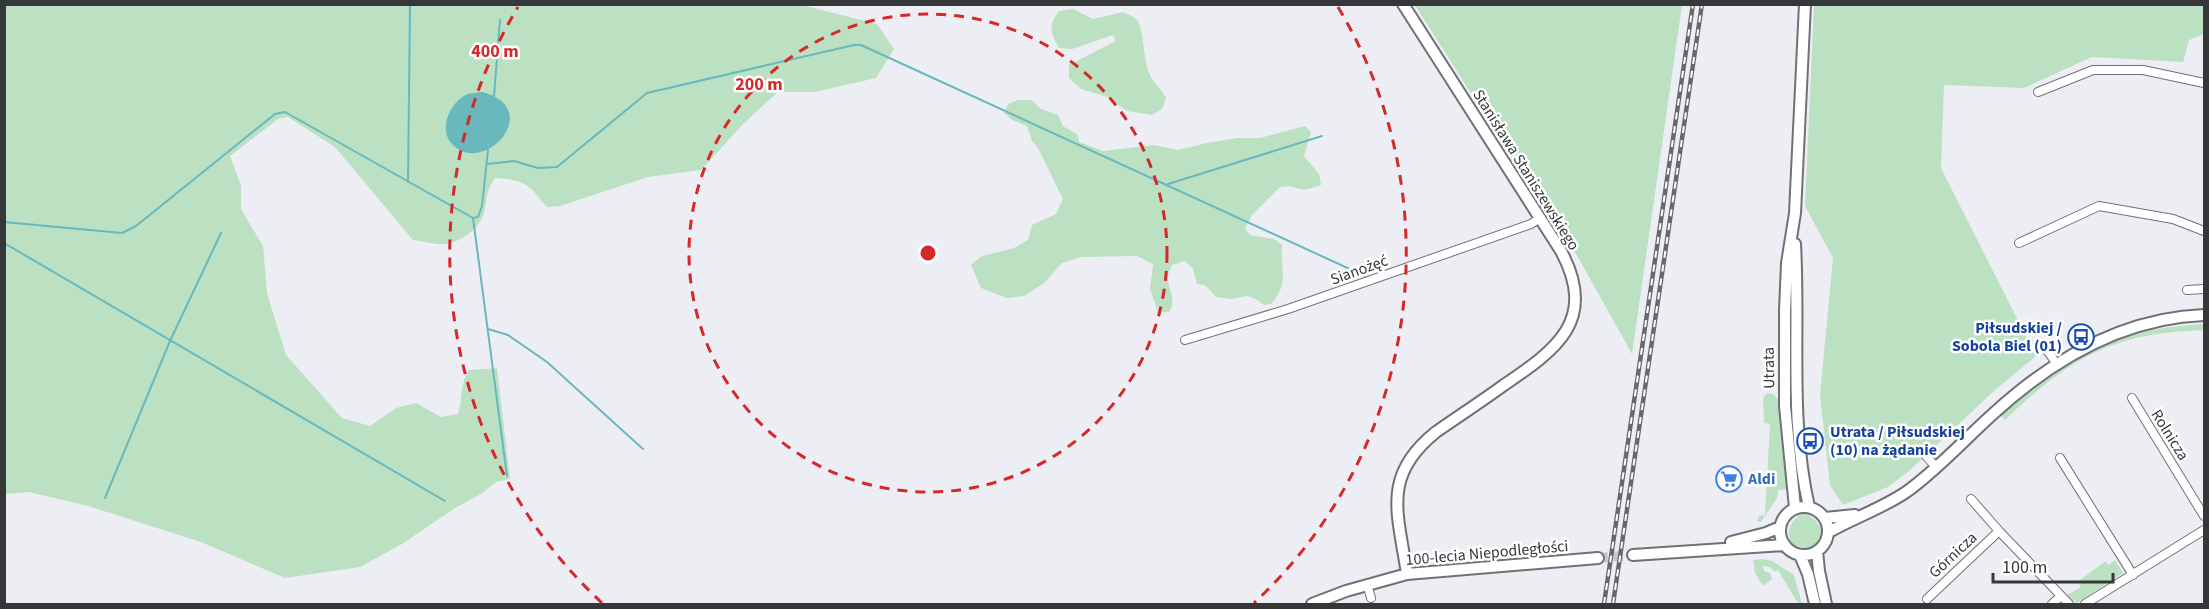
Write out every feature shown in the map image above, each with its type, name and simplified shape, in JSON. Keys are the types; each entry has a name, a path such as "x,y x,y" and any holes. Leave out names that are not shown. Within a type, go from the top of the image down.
{"main road":[{"name":"Stanisława Staniszewskiego","path":"1403,4 1561,251 1571,274 1574,297 1572,318 1564,335 1552,351 1436,432 1419,446 1407,462 1398,487 1398,511 1407,574"},
{"name":"Utrata","path":"1805,4 1794,228 1797,279 1796,401 1809,507"},
{"name":"Utrata","path":"1794,228 1787,263 1784,346 1785,406 1795,508"},
{"path":"1829,532 1821,513 1809,507 1795,508 1785,516 1780,527 1781,538 1793,552 1800,555 1817,551 1823,546 1829,532 1897,498 1936,467 2005,403 2057,364 2085,347 2120,332 2167,320 2205,315"},
{"path":"1825,518 1864,513"},
{"path":"1686,550 1745,539 1780,527"},
{"path":"1633,555 1785,545"},
{"path":"1817,551 1826,604"},
{"path":"1800,555 1808,574 1815,604"},
{"name":"100-lecia Niepodległości","path":"1311,604 1367,584 1407,574 1598,558"}],"street":[{"path":"2038,92 2093,70 2110,69 2143,70 2205,83"},
{"path":"2019,243 2098,206 2173,219 2205,231"},
{"name":"Sianożęć","path":"1185,340 1288,309 1531,224 1540,218"},
{"path":"2187,290 2205,289"},
{"path":"2046,349 2057,364"},
{"name":"Rolnicza","path":"2132,398 2205,516"},
{"path":"1926,456 1936,467"},
{"path":"2060,458 2133,575"},
{"path":"1971,499 1998,531 2069,604"},
{"path":"2085,604 2205,530"},
{"name":"Górnicza","path":"1927,598 1998,531"},
{"path":"1367,584 1371,598"},
{"path":"2052,604 2060,597"}],"green space":[{"path":"798,4 877,24 894,49 876,78 815,92 778,92 744,123 701,170 648,177 560,206 547,207 526,185 514,180 495,178 488,191 484,213 479,223 470,233 452,243 438,244 413,240 335,147 288,117 278,119 230,156 241,186 241,209 263,246 267,293 286,355 342,418 370,426 396,408 416,403 441,417 458,414 464,380 469,370 497,368 510,479 496,482 402,544 360,567 285,578 201,542 88,506 29,492 5,494 5,5"},
{"path":"1415,5 1682,5 1632,354 1579,259 1523,168 1512,158"},
{"path":"1814,5 2204,5 2204,34 2189,40 2183,62 2092,57 2024,88 1944,85 1941,168 2036,356 1995,390 1910,470 1888,487 1843,505 1830,485 1820,395 1833,258 1805,206"},
{"path":"1073,9 1093,19 1123,12 1136,19 1141,29 1147,68 1153,81 1166,98 1162,109 1152,115 1127,111 1107,97 1081,89 1069,78 1069,65 1116,41 1113,35 1072,49 1059,48 1052,33 1053,21 1059,11"},
{"path":"1018,100 1031,100 1041,109 1058,115 1063,126 1078,135 1079,142 1103,151 1154,145 1178,150 1237,138 1260,138 1305,126 1311,132 1304,156 1319,174 1321,185 1304,190 1290,186 1280,187 1252,215 1245,228 1250,235 1274,239 1282,245 1283,276 1277,297 1271,304 1264,305 1247,296 1231,299 1216,297 1205,285 1197,284 1193,269 1185,261 1172,265 1168,274 1172,300 1169,312 1158,312 1150,289 1153,264 1137,256 1081,257 1062,263 1044,283 1024,296 1007,298 981,288 971,265 982,256 1014,248 1028,240 1032,225 1056,214 1063,199 1038,148 1032,141 1027,126 1012,120 1004,113 1008,104"},
{"path":"2204,324 2204,330 2143,336 2095,352 2051,380 2005,420 2000,414 2072,363 2117,340 2171,327"},
{"path":"1767,393 1773,394 1780,402 1790,489 1778,490 1777,498 1761,522 1757,521 1759,516 1765,515 1770,424 1764,423 1763,398"},
{"path":"1802,512 1814,519 1821,529 1820,538 1812,550 1793,545 1790,540 1790,527"},
{"path":"1753,560 1772,561 1794,575 1802,604 1797,602 1778,570 1775,572 1770,567 1763,566 1764,571 1770,573 1772,579 1763,586 1755,573"},
{"path":"2115,560 2123,573 2077,603 2067,595 2081,587 2077,582 2106,561 2108,565"}],"water":[{"path":"482,92 500,100 509,112 509,124 503,137 492,147 479,152 465,152 452,144 448,138 446,124 448,116 451,109 462,98 468,94"}],"waterway":[{"path":"408,182 410,4"},
{"path":"494,96 500,20"},
{"path":"487,164 514,161 538,168 557,167 647,93 861,45 1365,276"},
{"path":"4,222 122,233 136,226 275,114 285,112 473,218 478,217 482,206 488,150"},
{"path":"1168,184 1322,136"},
{"path":"473,218 507,476"},
{"path":"105,498 170,341 221,233"},
{"path":"4,243 445,501"},
{"path":"488,329 508,335 547,362 643,449"}],"tunnel":[{"path":"1598,558 1633,555"}],"railway":[{"path":"1604,604 1693,4"},
{"path":"1613,604 1702,4"}],"place":[{"name":"Piłsudskiej / Sobola Biel (01)","path":"2081,337"},
{"name":"Utrata / Piłsudskiej (10) na żądanie","path":"1810,441"},
{"name":"Aldi","path":"1729,479"}]}
